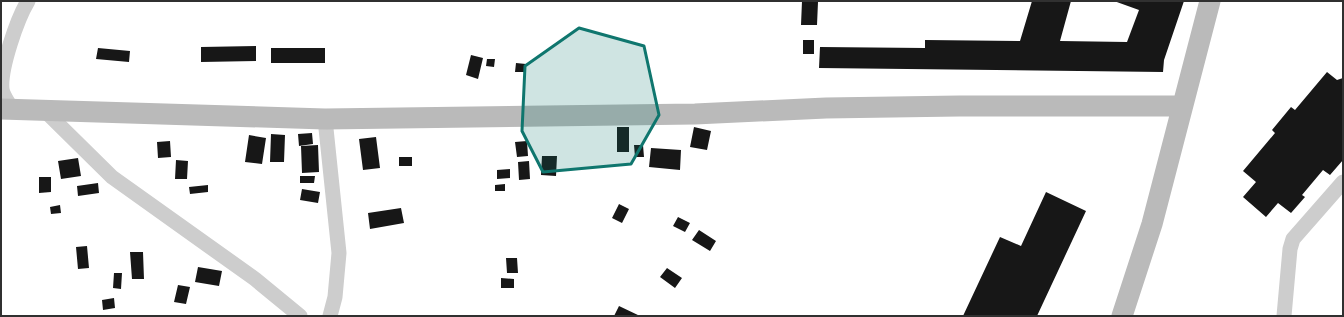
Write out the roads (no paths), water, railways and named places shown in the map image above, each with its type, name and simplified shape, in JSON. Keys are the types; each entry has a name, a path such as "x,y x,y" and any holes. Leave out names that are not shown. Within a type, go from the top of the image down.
{"street":[{"path":"28,1 9,46 1,72 2,90 6,109 325,119 695,114 826,108 951,106 1182,106"},
{"path":"1122,316 1152,224 1210,1"},
{"path":"43,109 112,177 255,279 300,316"},
{"path":"325,119 339,253 335,297 330,316"},
{"path":"1284,316 1290,249 1293,239 1343,182"}]}
